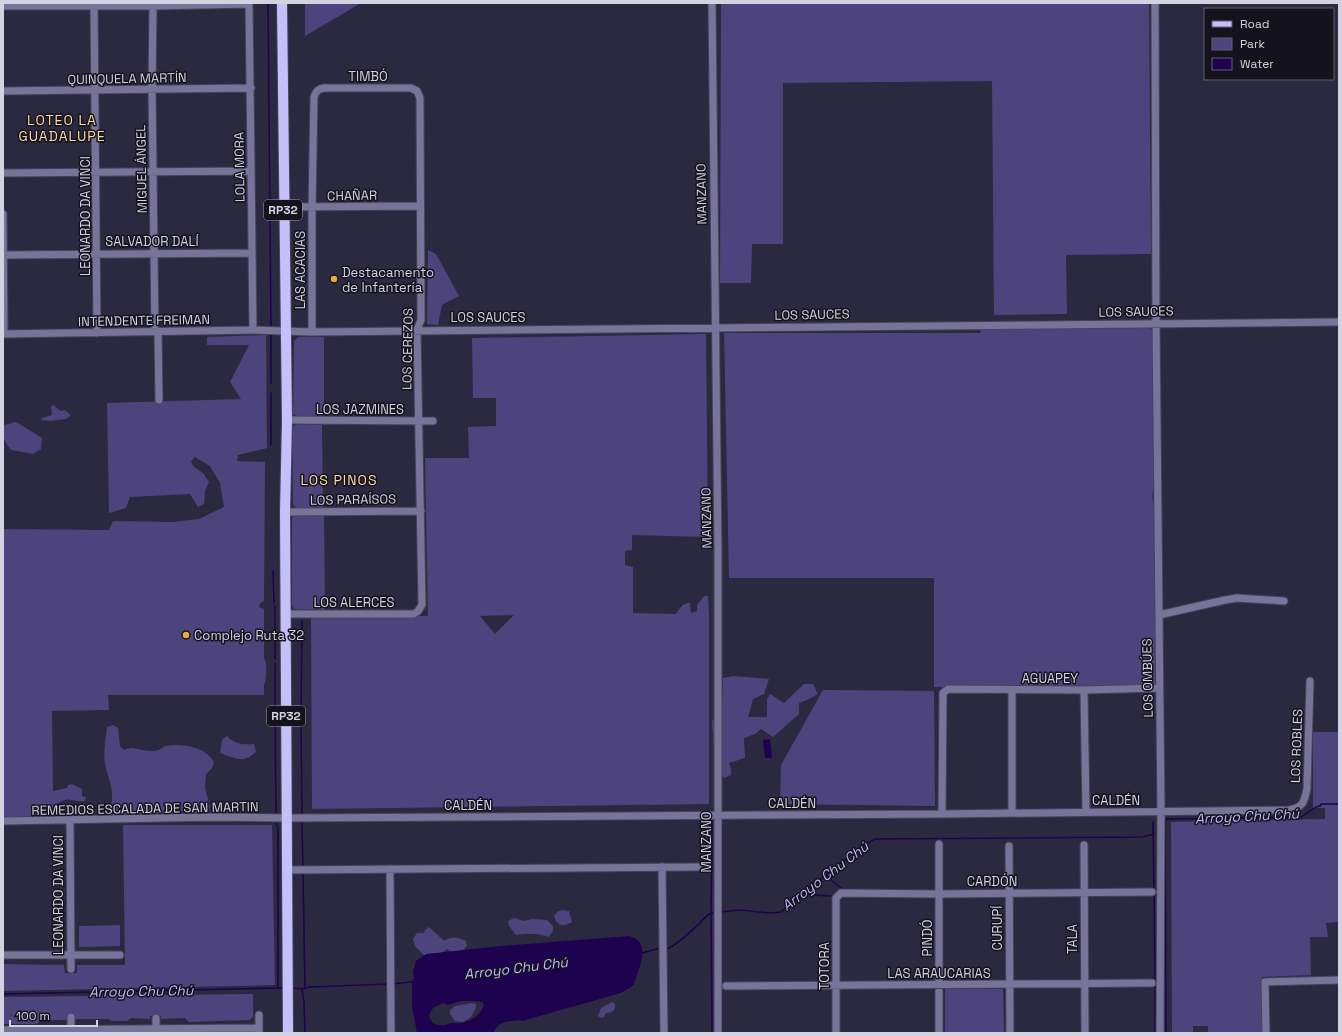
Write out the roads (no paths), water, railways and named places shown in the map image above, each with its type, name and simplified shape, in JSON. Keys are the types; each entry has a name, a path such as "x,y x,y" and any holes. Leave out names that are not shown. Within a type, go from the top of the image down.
{"main road":[{"name":"RP32","path":"282,3 283,208 287,420 285,512 288,1033"}],"street":[{"name":"MANZANO","path":"712,3 718,551 718,1033"},
{"name":"LOS OMBÚES","path":"1155,3 1156,323 1161,812 1160,1033"},
{"path":"3,6 94,4 153,6 249,4"},
{"name":"LEONARDO DA VINCI","path":"94,4 97,333"},
{"name":"LOLA MORA","path":"249,4 253,330"},
{"name":"MIGUEL ÁNGEL","path":"153,6 152,89 154,254 159,400"},
{"name":"QUINQUELA MARTÍN","path":"3,91 251,88"},
{"name":"TIMBÓ","path":"318,89 411,88 417,91"},
{"name":"LAS ACACIAS","path":"312,332 314,97 318,89"},
{"name":"LOS CEREZOS","path":"417,91 420,98 421,320 418,330 422,601 420,608"},
{"path":"3,173 251,171"},
{"name":"CHAÑAR","path":"283,208 420,206"},
{"path":"3,214 3,334"},
{"name":"SALVADOR DALÍ","path":"3,255 252,253"},
{"name":"LOS SAUCES","path":"285,332 1339,322"},
{"name":"INTENDENTE FREIMAN","path":"3,334 253,330 285,332"},
{"name":"LOS JAZMINES","path":"287,420 433,421"},
{"name":"LOS PARAÍSOS","path":"285,512 421,511"},
{"path":"1159,615 1237,598 1284,601"},
{"name":"LOS ALERCES","path":"286,614 414,614 420,608"},
{"name":"LOS ROBLES","path":"1297,808 1304,802 1307,789 1310,680"},
{"name":"AGUAPEY","path":"942,814 943,694 948,689 1084,690 1160,688"},
{"path":"1012,690 1012,813"},
{"path":"1084,690 1086,812"},
{"name":"CALDÉN","path":"287,818 1161,812 1289,810 1297,808"},
{"name":"REMEDIOS ESCALADA DE SAN MARTIN","path":"3,821 70,821 214,817 287,818"},
{"name":"LEONARDO DA VINCI","path":"70,821 71,969"},
{"name":"PINDÓ","path":"939,844 939,1033"},
{"name":"TALA","path":"1084,845 1085,1033"},
{"name":"CURUPÍ","path":"1009,846 1010,1033"},
{"path":"662,867 664,1033"},
{"path":"287,870 698,867"},
{"path":"388,869 391,1033"},
{"name":"CARDÓN","path":"836,898 841,893 938,894 1152,892"},
{"name":"TOTORA","path":"836,898 836,1033"},
{"path":"3,955 120,955"},
{"path":"1266,1033 1265,982 1339,980"},
{"name":"LAS ARAUCARIAS","path":"726,986 1152,983"},
{"path":"387,1033 389,984"},
{"path":"3,1030 71,1032 259,1030 259,1015"},
{"path":"71,1017 71,1032"},
{"path":"156,1018 156,1031"}],"water":[{"path":"770,739 772,758 765,758 763,740"},
{"path":"629,936 639,942 642,947 642,958 634,984 621,993 522,1021 518,1020 503,1023 497,1027 493,1033 417,1033 412,1006 412,982 414,978 413,971 416,961 426,954 501,946","holes":["461,1001 483,1002 484,1005 483,1009 478,1015 468,1021 439,1025 434,1024 430,1018 429,1015 433,1008 441,1004 444,1003 447,1005"]}],"waterway":[{"path":"268,3 271,326"},
{"path":"271,335 271,383"},
{"path":"271,393 271,445"},
{"path":"273,571 274,603"},
{"path":"275,606 275,659"},
{"path":"301,719 302,621"},
{"path":"275,663 275,706"},
{"path":"275,710 276,815"},
{"path":"301,724 302,814"},
{"name":"Arroyo Chu Chú","path":"1165,834 1166,819 1301,817 1321,804 1339,804"},
{"path":"1153,822 1154,890"},
{"path":"276,823 278,828 278,988"},
{"path":"302,823 303,866"},
{"path":"712,824 712,1033"},
{"path":"722,825 722,981"},
{"name":"Arroyo Chu Chú","path":"720,912 741,910 770,913 781,912 814,884 863,846 875,839 1142,837 1154,834"},
{"path":"1165,834 1166,1033"},
{"path":"303,873 305,989"},
{"path":"826,875 841,888"},
{"path":"806,892 812,895 831,896"},
{"path":"1154,895 1155,981"},
{"name":"Arroyo Chu Chú","path":"666,949 670,948 683,938 708,915 716,912"},
{"name":"Arroyo Chu Chú","path":"642,953 660,948"},
{"name":"Arroyo Chu Chú","path":"392,984 412,982"},
{"name":"Arroyo Chu Chú","path":"291,988 302,989 310,987 389,984"},
{"path":"1155,986 1155,1033"},
{"name":"Arroyo Chu Chú","path":"3,994 283,988"},
{"path":"302,989 305,1033"},
{"path":"722,991 722,1033"}],"place":[{"name":"Destacamento de Infantería","path":"334,279"},
{"name":"Complejo Ruta 32","path":"186,635"}],"district":[{"name":"LOTEO LA GUADALUPE","path":"62,128"},
{"name":"LOS PINOS","path":"339,480"}]}
